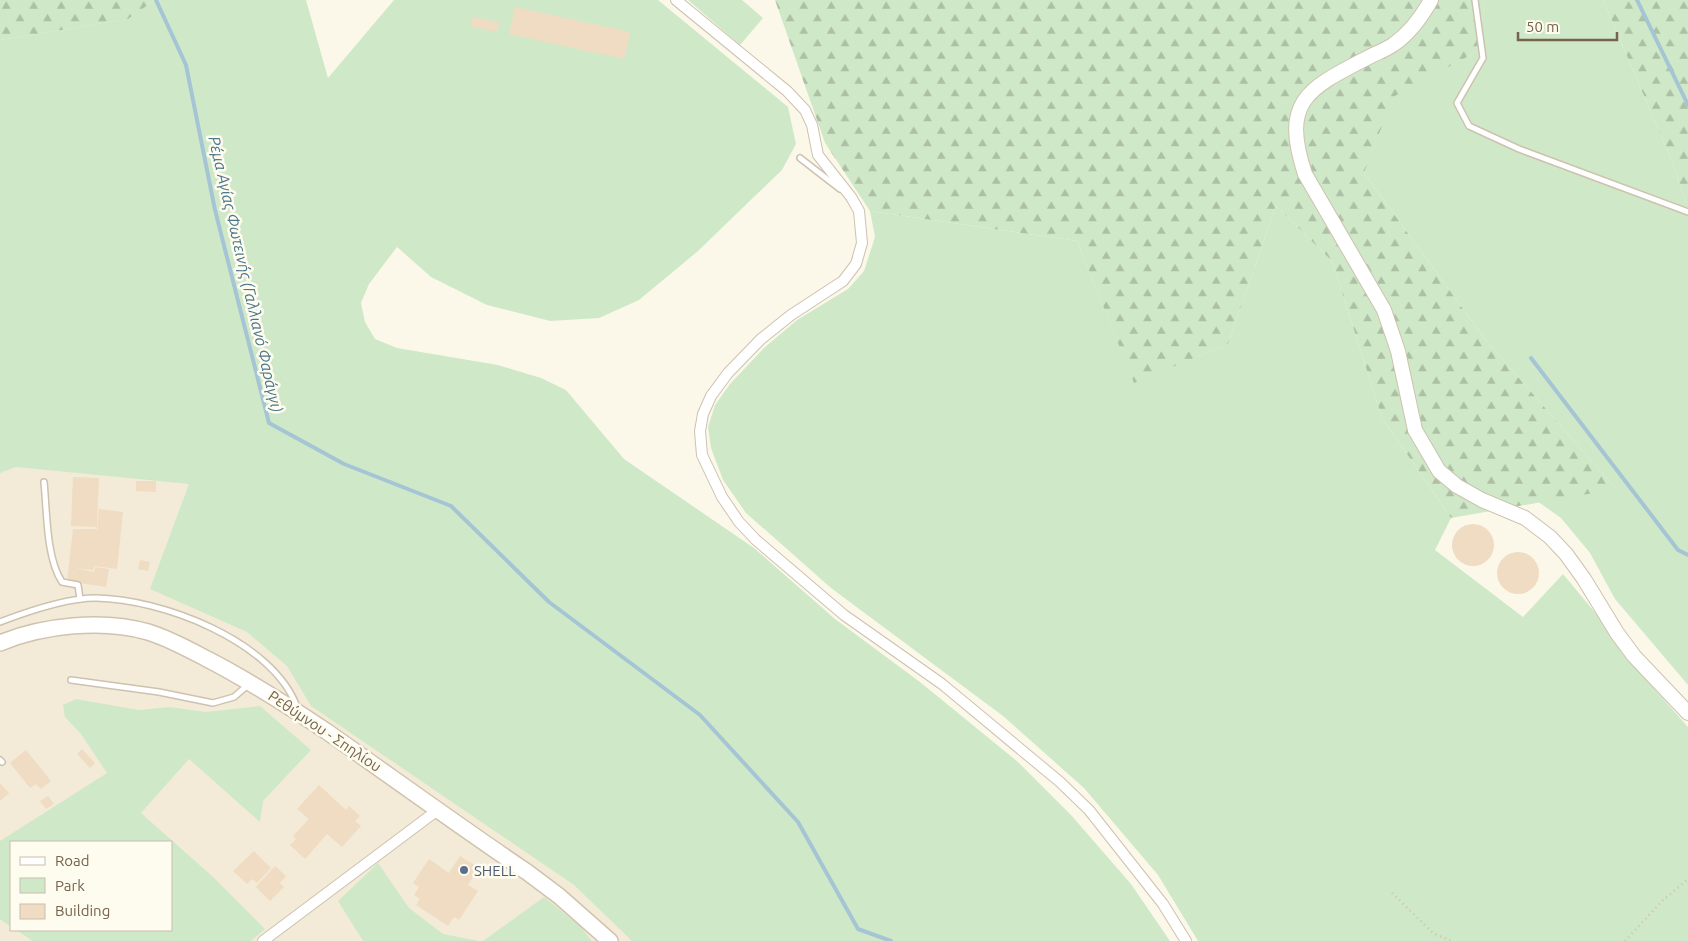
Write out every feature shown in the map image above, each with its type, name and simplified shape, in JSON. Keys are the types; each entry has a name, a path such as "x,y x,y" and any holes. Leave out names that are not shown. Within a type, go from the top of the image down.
{"main road":[{"name":"Ρεθύμνου - Σπηλίου","path":"0,643 15,637 55,628 93,625 148,632 177,644 251,682 300,713 439,809 559,896 610,941"}],"street":[{"path":"676,0 787,91 805,110 812,125 818,155 851,196 859,211 862,243 856,264 843,281 791,315 761,339 728,373 711,396 703,414 700,431 702,455 722,497 739,522 756,540 844,615 942,684 1015,743 1089,810 1163,904 1186,941"},
{"path":"1431,0 1417,22 1394,44 1323,80 1308,94 1298,110 1295,128 1297,150 1305,174 1384,310 1398,351 1415,430 1439,470 1457,486 1482,500 1525,518 1550,537 1566,554 1584,579 1617,633 1634,656 1688,713"},
{"path":"263,941 439,809"}],"lane":[{"path":"1476,0 1483,58 1457,102 1469,126 1519,149 1688,212"},
{"path":"800,158 851,196"},
{"path":"44,482 48,527 56,573 62,582 78,585 80,599"},
{"path":"0,622 80,599 96,598 157,606 215,631 249,650 278,672 293,695 300,713"},
{"path":"71,680 159,692 213,703 234,697 251,682"}],"path":[{"path":"1625,941 1662,901 1688,879"},
{"path":"1392,892 1433,933 1451,941"}],"shaded area":[{"path":"141,10 739,941 0,941 0,40 127,19"}],"green space":[{"path":"0,0 155,0 128,19 0,40"},
{"path":"155,0 306,0 328,78 394,0 658,0 788,107 796,144 782,170 698,251 639,300 599,318 550,321 487,305 431,277 397,247 369,284 361,303 365,322 375,339 397,348 498,365 541,378 566,390 624,459 754,548 835,619 920,682 1018,762 1071,815 1131,884 1170,941 632,941 574,885 311,706 287,666 247,632 150,589 189,484 16,467 0,473 0,40 127,19"},
{"path":"688,0 742,0 763,18 740,45"},
{"path":"775,0 1485,0 1478,51 1393,97 1364,173 1485,339 1616,489 1451,518 1382,418 1332,261 1276,206 1228,344 1134,383 1077,241 870,211 825,143"},
{"path":"1485,0 1603,0 1671,159 1688,209 1688,685 1615,599 1590,553 1561,518 1537,501 1615,488 1485,339 1364,173 1392,97 1478,51"},
{"path":"1603,0 1688,0 1688,209 1671,159"},
{"path":"1276,206 1332,261 1382,418 1451,518 1435,550 1523,617 1563,574 1597,615 1635,667 1688,727 1688,941 1198,941 1158,875 1084,788 1003,716 831,588 746,513 723,480 711,448 708,427 715,405 730,384 764,348 797,320 848,289 864,271 875,237 870,211 1077,241 1134,382 1228,344"},
{"path":"76,699 139,710 170,707 206,712 260,706 311,750 263,801 260,822 189,759 141,813 212,876 265,929 251,941 33,941 18,931 172,931 172,841 10,841 10,926 0,919 0,841 107,773 81,734 65,717 63,705"},
{"path":"378,863 409,908 443,934 479,941 363,941 338,901"},
{"path":"544,897 580,926 592,941 483,941"}],"building":[{"path":"515,7 630,32 624,59 509,34"},
{"path":"472,17 499,22 497,32 470,26"},
{"path":"73,477 99,478 97,527 71,526"},
{"path":"136,481 156,481 156,492 136,491"},
{"path":"99,509 123,512 117,569 94,566 93,570 75,568 94,572 95,567 109,569 106,587 67,581 73,529 97,529 97,531"},
{"path":"1477,524 1485,527 1491,533 1494,545 1491,557 1485,563 1469,566 1461,563 1455,557 1452,541 1455,533 1461,527"},
{"path":"1522,552 1530,555 1536,561 1539,573 1536,585 1530,591 1514,594 1506,591 1500,585 1497,569 1500,561 1506,555"},
{"path":"140,560 150,562 148,571 138,569"},
{"path":"82,749 95,763 90,768 77,754"},
{"path":"26,750 51,781 41,789 36,784 30,788 10,763"},
{"path":"0,783 9,793 0,801"},
{"path":"319,785 346,810 349,806 360,816 355,821 361,826 342,847 327,834 305,859 290,845 296,839 293,836 309,819 297,809"},
{"path":"48,796 54,804 46,809 40,801"},
{"path":"254,851 271,868 257,883 252,879 247,884 233,871"},
{"path":"460,856 479,868 468,885 478,891 459,920 454,917 448,926 416,905 420,899 414,895 419,887 413,883 429,859 449,873"},
{"path":"275,866 286,876 280,883 284,887 270,901 256,887"}],"waterway":[{"name":"Ρέμα Αγίας Φωτεινής (Γαλλιανό Φαράγγι)","path":"156,0 186,65 215,210 269,423 344,464 451,506 549,602 700,715 798,822 858,929 891,941"},
{"path":"1637,0 1688,105"},
{"path":"1531,358 1678,550 1688,555"}],"place":[{"name":"SHELL","path":"464,870"}]}
